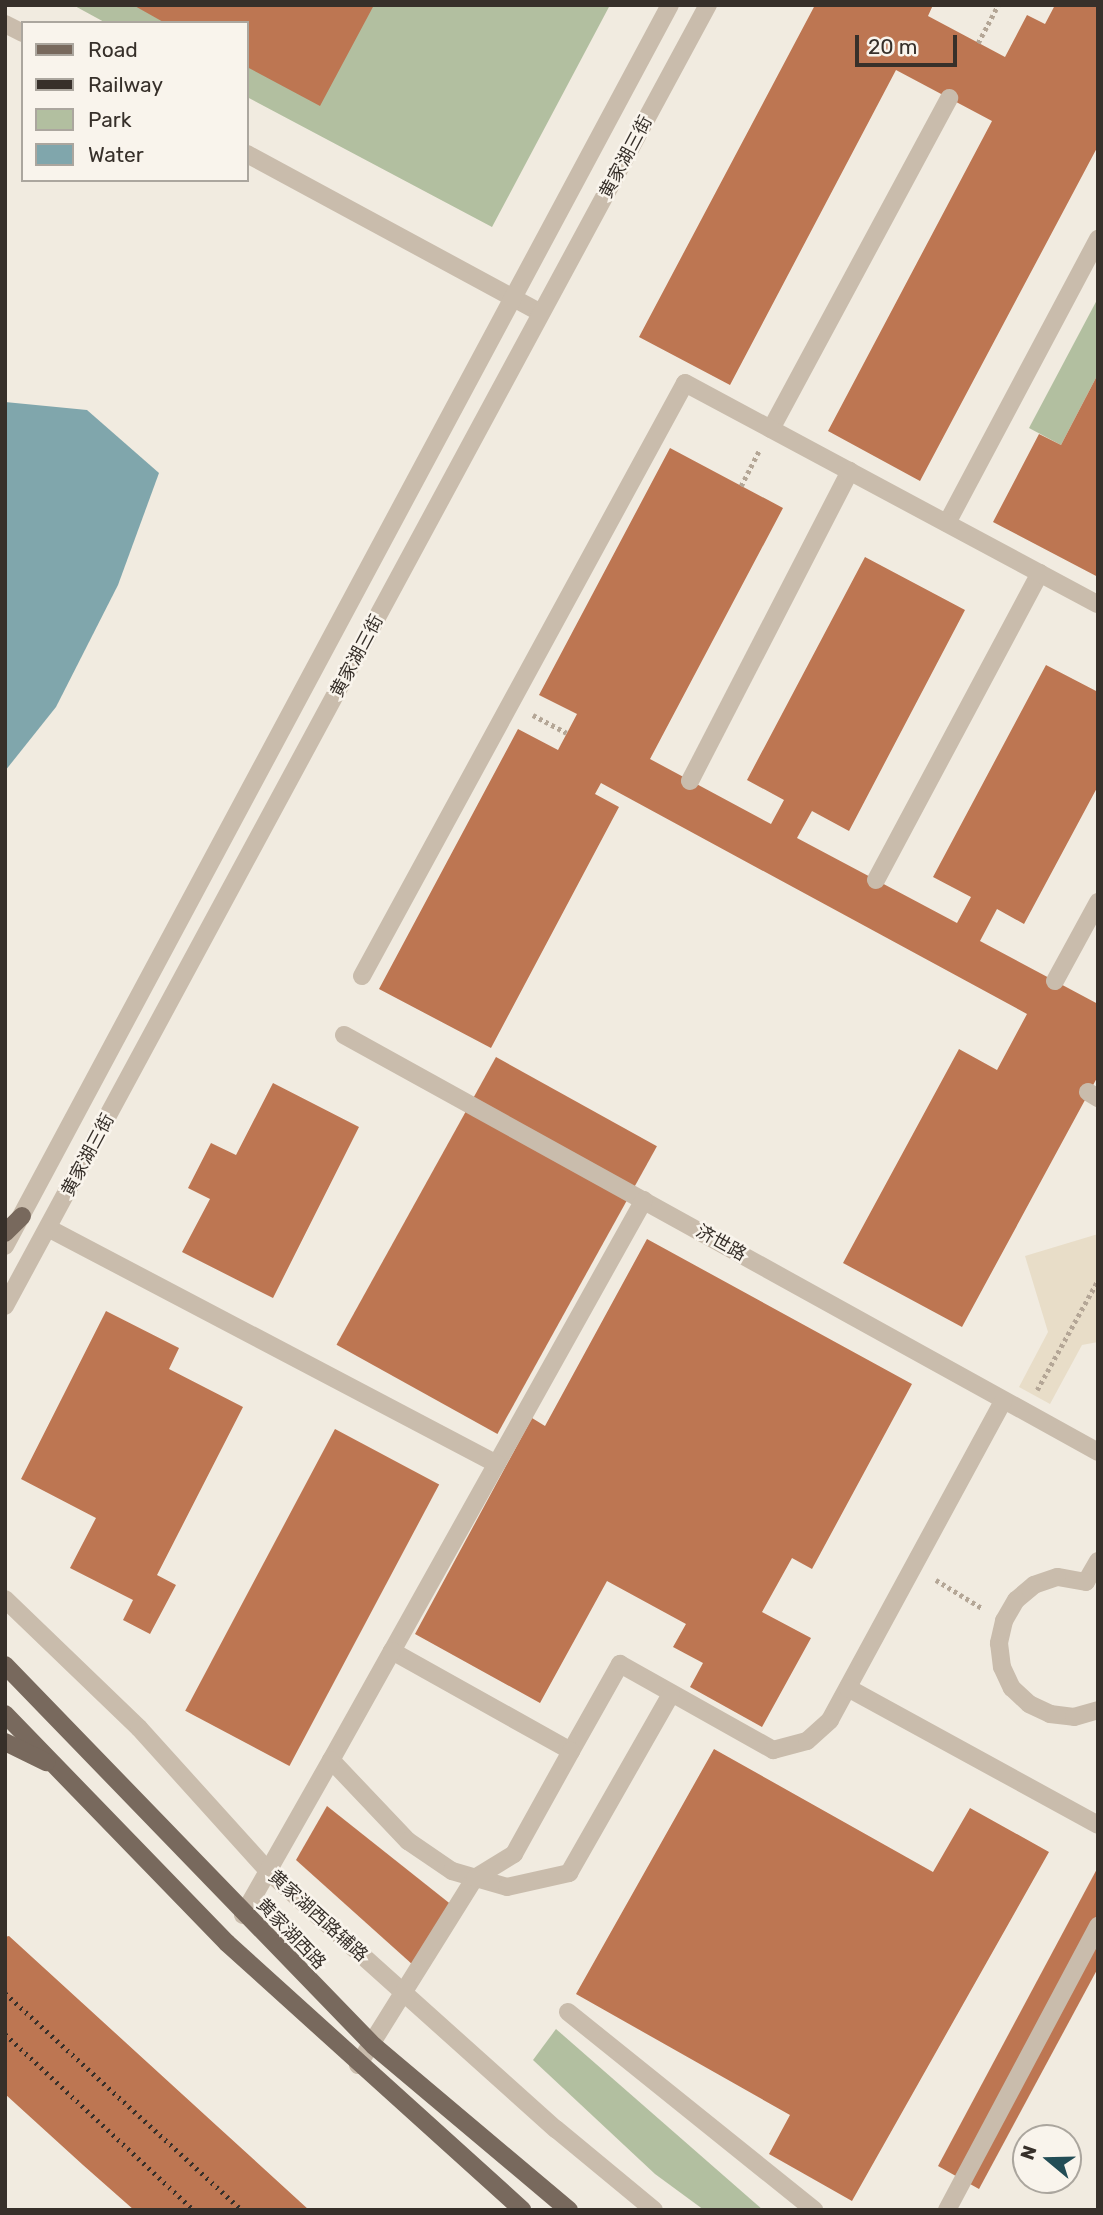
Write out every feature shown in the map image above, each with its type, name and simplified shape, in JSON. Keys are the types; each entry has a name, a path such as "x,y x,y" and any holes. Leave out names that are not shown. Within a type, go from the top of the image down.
{"main road":[{"path":"5,1233 22,1216"},
{"name":"黄家湖西路","path":"5,1665 243,1915 374,2046 569,2210"},
{"path":"5,1714 227,1943 358,2066 522,2210"},
{"path":"5,1742 61,1770"}],"street":[{"name":"黄家湖三街","path":"5,1246 670,5"},
{"name":"黄家湖三街","path":"5,1306 708,5"},
{"path":"5,24 21,32"},
{"path":"771,429 949,98"},
{"path":"248,155 541,313"},
{"path":"947,523 1098,239"},
{"path":"362,976 685,383 1098,604"},
{"path":"690,781 850,471"},
{"path":"876,880 1040,573"},
{"path":"1055,981 1098,902"},
{"name":"济世路","path":"344,1035 1098,1452"},
{"path":"243,1915 644,1200"},
{"path":"48,1228 497,1464"},
{"path":"358,2066 374,2046 475,1878 514,1854 620,1664 773,1750 807,1741 830,1720 1003,1401"},
{"path":"1098,1562 1086,1582 1057,1577 1034,1585 1016,1600 1004,1621 999,1643 1002,1667 1012,1688 1029,1704 1050,1714 1074,1717 1098,1710"},
{"name":"黄家湖西路辅路","path":"5,1599 139,1728 268,1871 404,1995 654,2210"},
{"path":"393,1651 571,1751"},
{"path":"848,1688 1098,1825"},
{"path":"331,1760 408,1841 452,1871 507,1886 569,1874 671,1693"},
{"path":"947,2210 1098,1926"},
{"path":"568,2012 814,2210"}],"path":[{"path":"978,43 998,5"},
{"path":"741,486 771,429"},
{"path":"510,703 567,733"},
{"path":"1025,1412 1098,1280"},
{"path":"914,1568 1004,1621"}],"green space":[{"path":"73,5 610,5 492,227 248,98 248,21 102,21"},
{"path":"1098,298 1098,374 1061,445 1029,428"},
{"path":"556,2029 763,2210 704,2210 655,2174 533,2060"}],"shaded area":[{"path":"1098,1234 1098,1342 1082,1345 1050,1404 1019,1387 1048,1332 1025,1256"}],"water":[{"path":"5,402 87,410 159,473 118,585 56,707 5,771"}],"building":[{"path":"133,5 374,5 320,106 248,68 248,21 161,21"},
{"path":"815,5 933,5 928,16 1005,57 1027,15 1045,24 1055,5 1098,5 1098,146 920,481 828,431 992,121 896,70 730,385 639,337"},
{"path":"1098,374 1098,577 993,522 1039,434 1061,445"},
{"path":"670,448 783,508 650,759 771,824 784,800 747,780 865,557 965,610 849,831 812,811 797,838 957,923 971,897 933,877 1046,665 1098,692 1098,786 1024,924 997,909 980,941 1098,1004 1098,1076 962,1327 843,1263 959,1049 997,1070 1027,1014 601,783 595,794 619,807 491,1048 379,989 518,729 558,750 577,714 539,695"},
{"path":"496,1057 657,1146 497,1434 336,1345"},
{"path":"273,1083 359,1127 273,1298 182,1252 210,1199 188,1188 211,1143 236,1155"},
{"path":"647,1239 912,1384 812,1569 792,1558 762,1612 811,1638 762,1727 690,1687 703,1663 673,1647 686,1624 607,1581 540,1703 415,1634 532,1418 545,1426"},
{"path":"106,1311 179,1348 169,1369 243,1407 157,1575 176,1585 150,1634 123,1620 133,1600 70,1568 96,1518 21,1479"},
{"path":"335,1429 439,1484 289,1766 185,1711"},
{"path":"714,1749 933,1872 970,1808 1049,1852 852,2201 769,2154 790,2115 576,1994"},
{"path":"327,1806 453,1906 413,1965 296,1860"},
{"path":"1098,1867 1098,1968 979,2189 938,2166"},
{"path":"9,1936 309,2210 134,2210 5,2094 5,1937"}],"railway":[{"path":"5,1993 242,2210"},
{"path":"5,2034 194,2210"}]}
